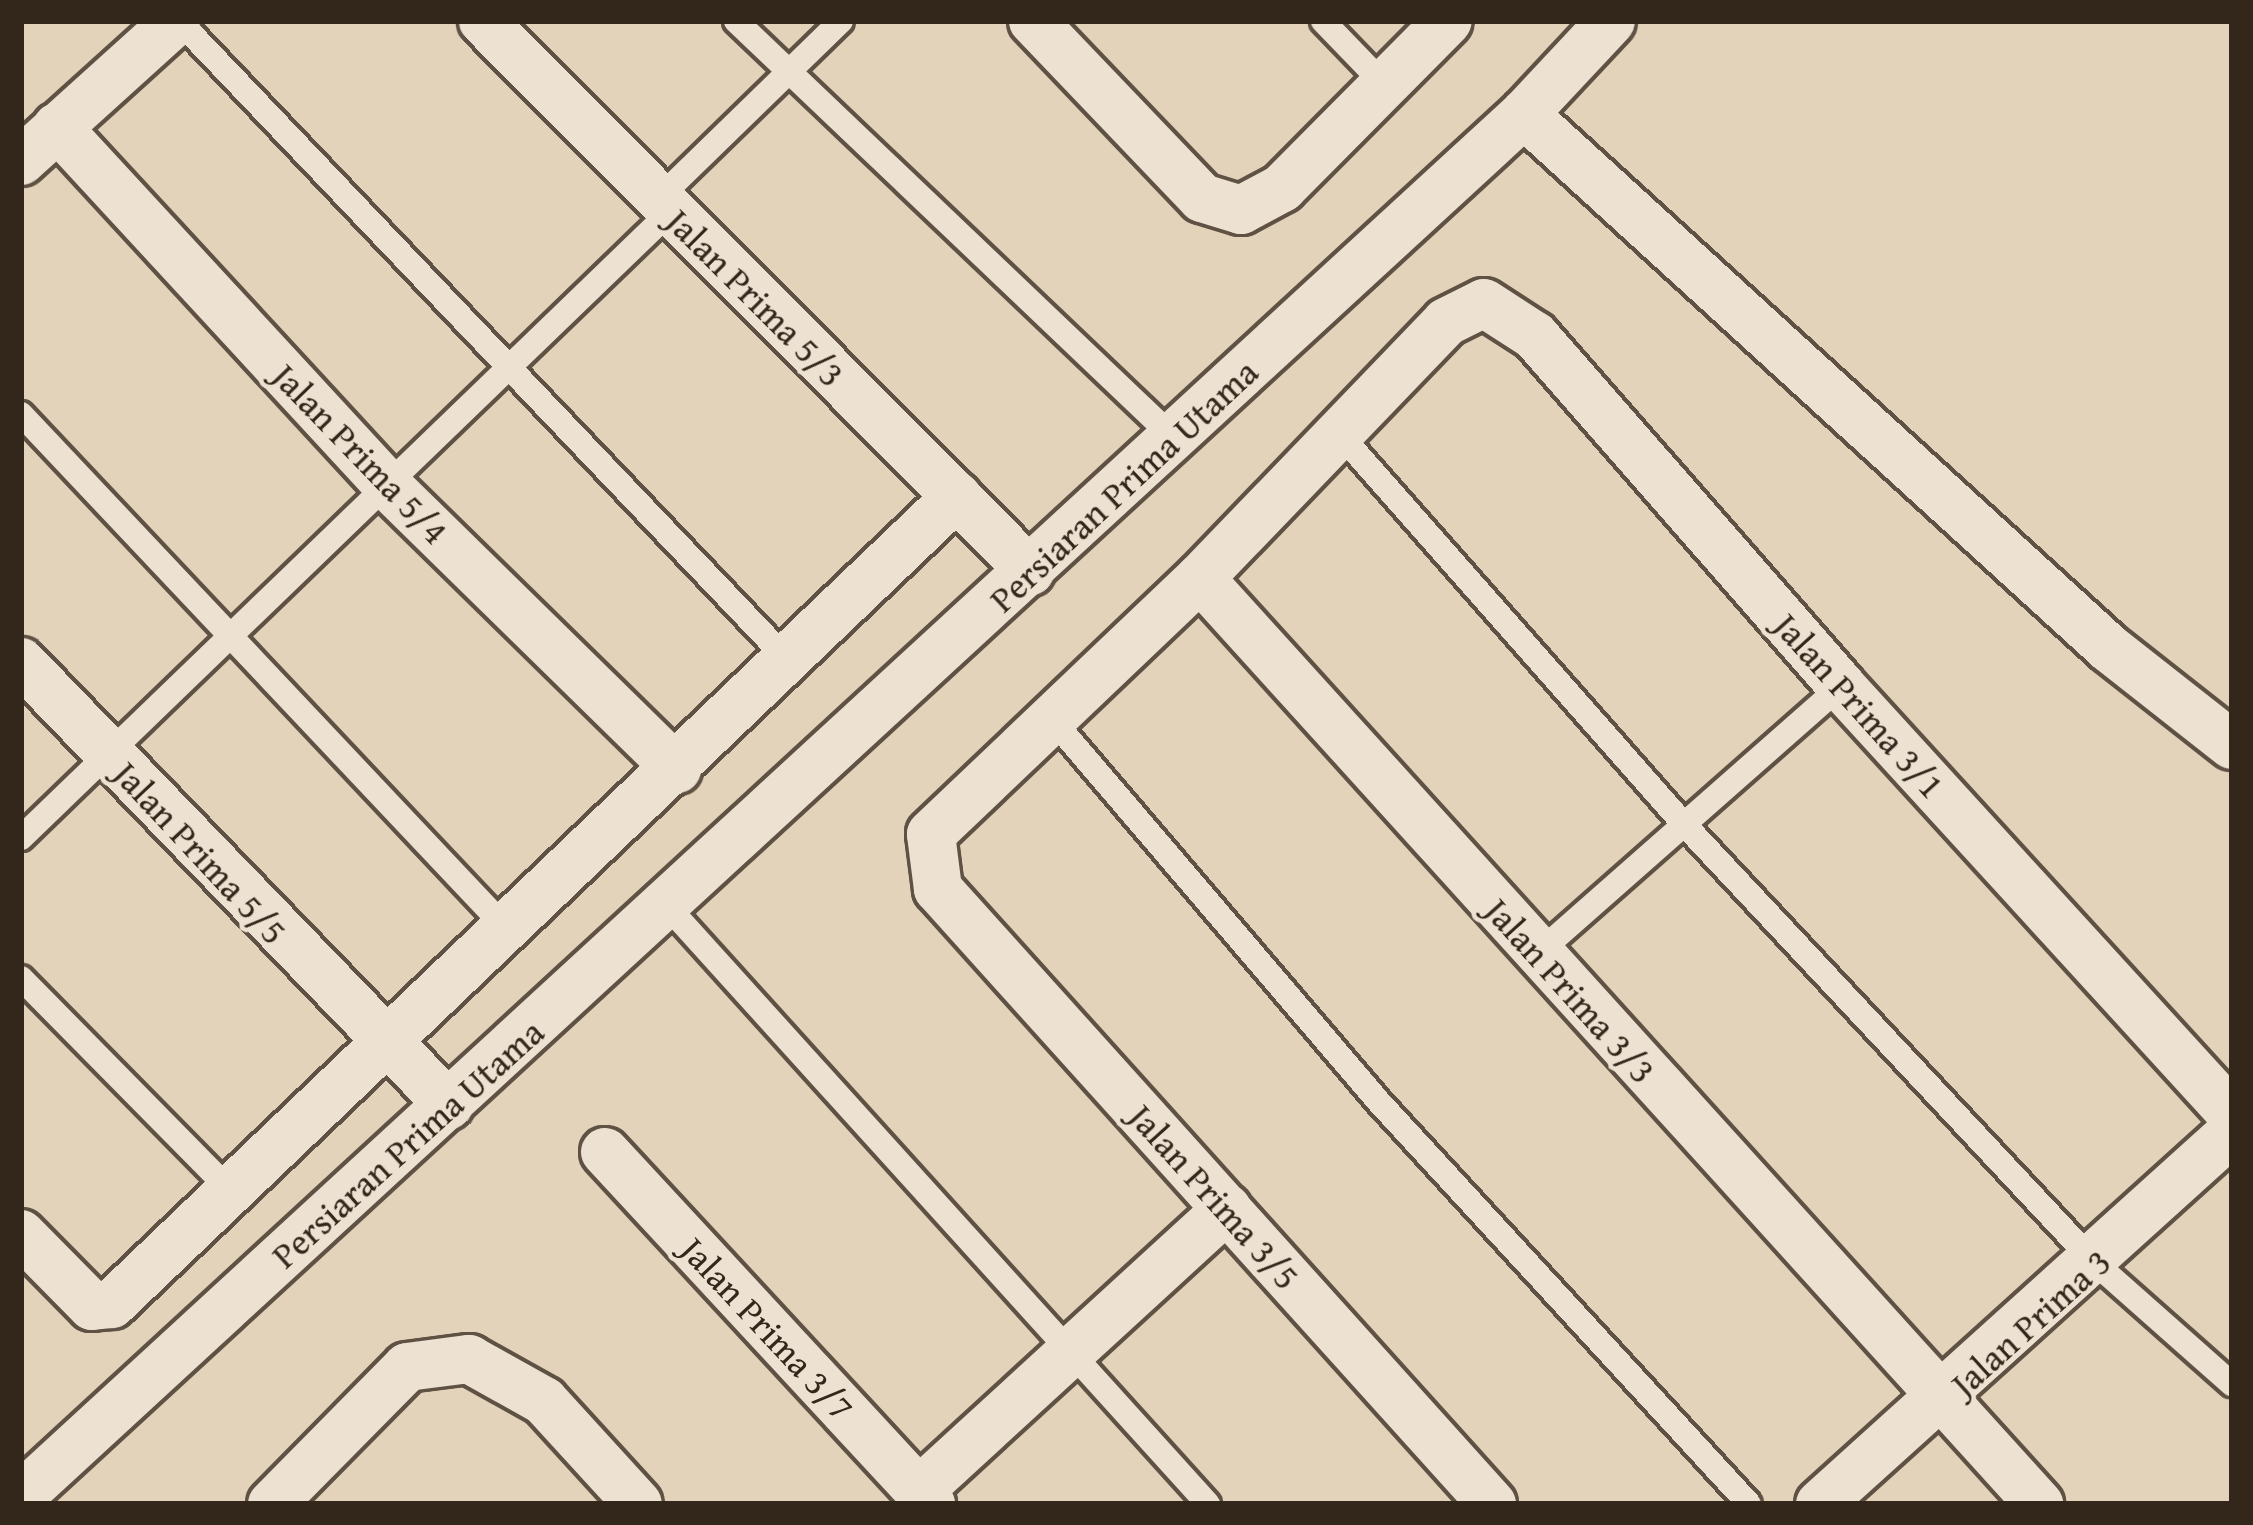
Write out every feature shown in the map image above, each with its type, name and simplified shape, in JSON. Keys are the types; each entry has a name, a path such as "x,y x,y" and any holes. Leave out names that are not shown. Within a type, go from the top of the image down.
{"street":[{"path":"21,161 177,21"},
{"name":"Jalan Prima 5/3","path":"483,21 1030,571"},
{"path":"1033,21 1202,199 1241,210 1282,188 1381,81 1448,21"},
{"name":"Persiaran Prima Utama","path":"21,1496 668,907 1524,114 1611,21"},
{"path":"1524,114 2110,649 2232,745"},
{"name":"Jalan Prima 5/4","path":"57,128 387,485 677,769"},
{"name":"Jalan Prima 3/1","path":"1337,431 1446,322 1484,303 1535,336 1841,686 2232,1114"},
{"path":"1051,718 1200,578 1337,431"},
{"path":"21,1234 92,1306 112,1304 233,1193 504,926 677,769 957,496"},
{"name":"Jalan Prima 3/3","path":"1200,578 2038,1504"},
{"name":"Jalan Prima 5/5","path":"21,662 382,1042 449,1105"},
{"name":"Jalan Prima 3/5","path":"1051,718 931,834 938,889 1492,1504"},
{"name":"Jalan Prima 3","path":"1820,1504 2095,1264 2232,1132"},
{"name":"Jalan Prima 3/7","path":"605,1151 925,1497"},
{"path":"925,1497 1071,1352 1227,1209"},
{"path":"272,1504 407,1367 469,1359 544,1401 638,1504"}],"lane":[{"path":"177,21 786,658"},
{"path":"736,21 1174,438"},
{"path":"21,838 509,367 841,21"},
{"path":"1323,21 1381,81"},
{"path":"21,414 504,926"},
{"path":"1337,431 1682,822 2095,1264 2232,1384"},
{"path":"1537,954 1841,686"},
{"path":"1051,718 1379,1102 1749,1504"},
{"path":"668,907 1208,1504"},
{"path":"21,978 233,1193"}]}
